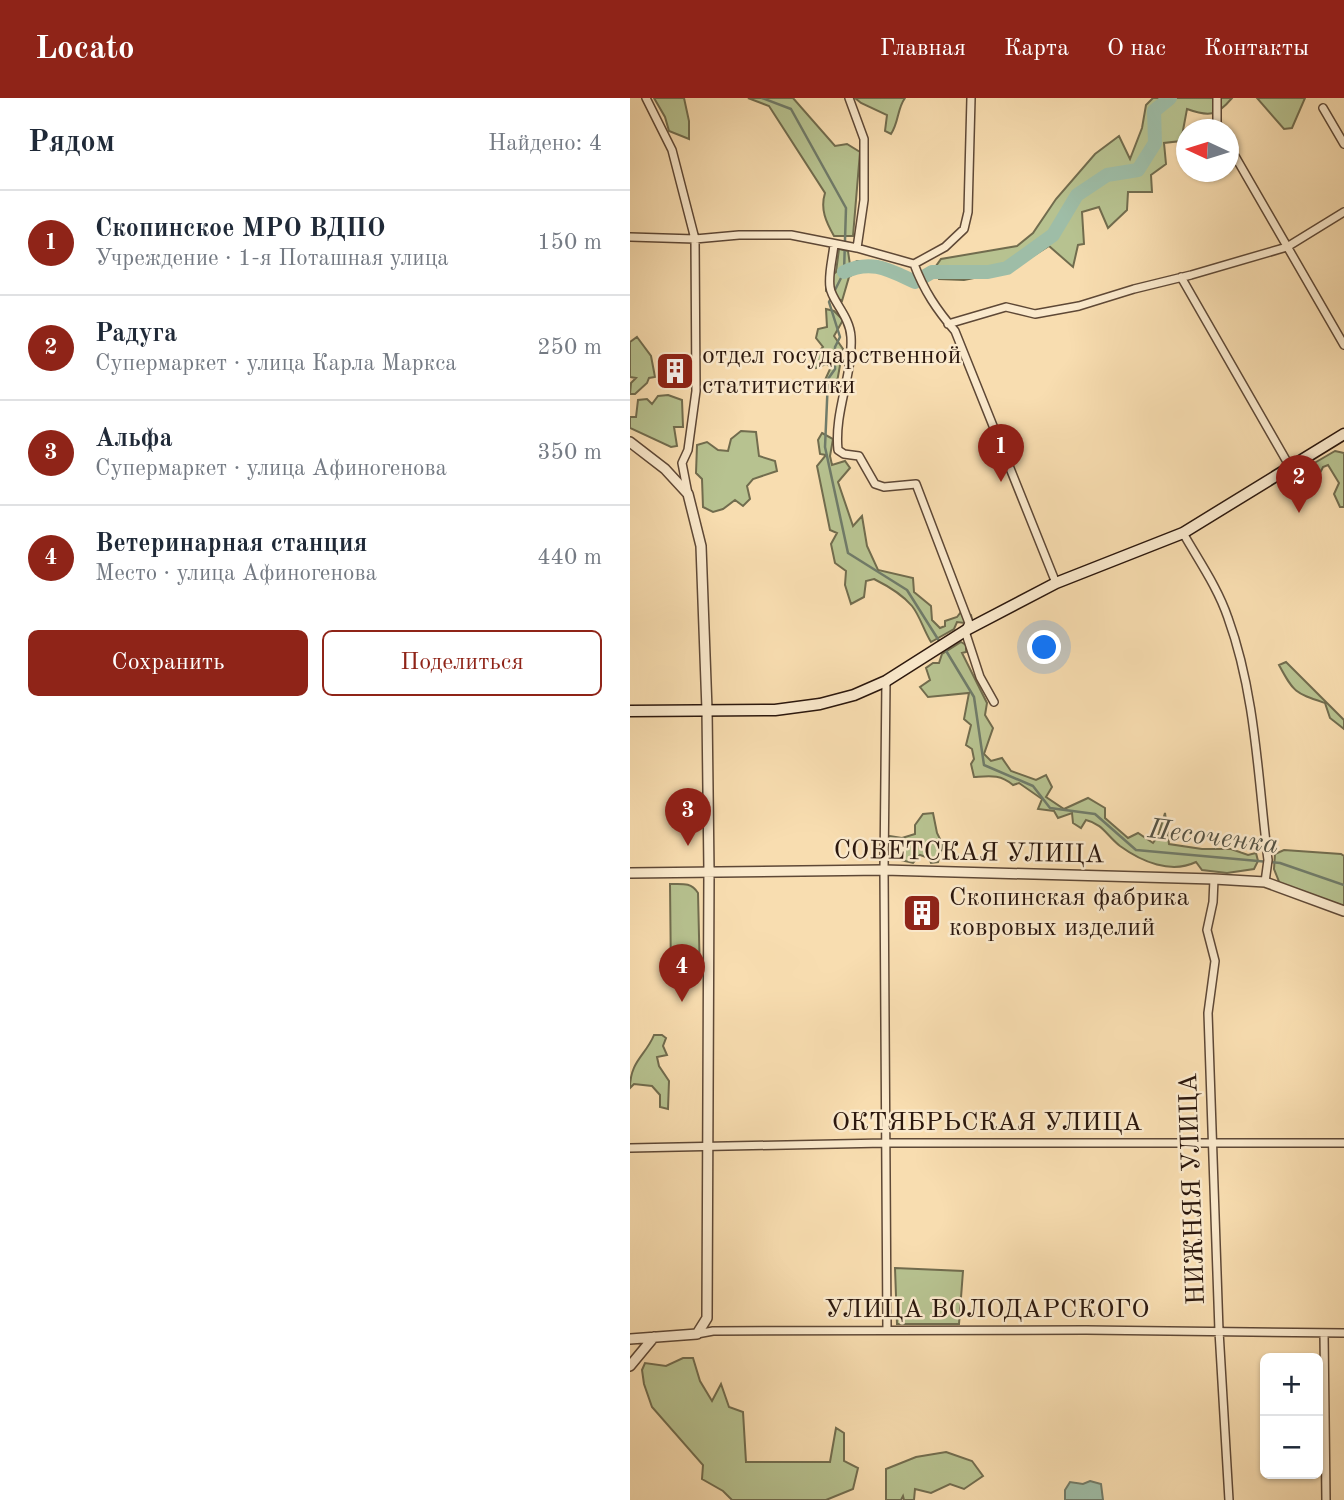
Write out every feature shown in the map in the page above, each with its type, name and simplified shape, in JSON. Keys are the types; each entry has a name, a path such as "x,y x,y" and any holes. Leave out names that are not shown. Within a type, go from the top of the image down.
{"main road":[{"path":"630,711 775,710 820,704 854,695 887,681 965,631 1056,583 1183,533 1344,434"}],"street":[{"path":"646,98 672,150 695,239 696,391 688,450 682,463 701,546 707,710 709,871 706,1318 697,1334"},
{"path":"849,98 864,139 864,200 857,248"},
{"path":"630,237 695,239 739,235 791,235 857,248 914,264 944,247 964,229 968,212 971,98"},
{"path":"1217,98 1217,119"},
{"path":"1323,108 1344,144"},
{"path":"1239,163 1344,345"},
{"path":"948,324 1006,307 1035,314 1079,306 1287,247 1344,212"},
{"path":"834,244 829,289 847,317 851,335 849,375 839,407 836,431 838,450 844,454 859,456 875,484 884,487 916,484 969,623 965,631 980,677 994,702"},
{"path":"914,264 923,288 955,331 1056,583"},
{"path":"1181,277 1290,467"},
{"path":"630,442 665,470 688,494"},
{"path":"1183,533 1212,582 1228,618 1250,692 1268,860 1265,882"},
{"path":"887,681 884,870 887,1330"},
{"name":"СОВЕТСКАЯ УЛИЦА","path":"630,873 884,870 1214,879 1265,882 1344,911"},
{"name":"НИЖНЯЯ УЛИЦА","path":"1214,879 1213,902 1207,930 1214,961 1208,1013 1219,1331 1229,1500"},
{"name":"ОКТЯБРЬСКАЯ УЛИЦА","path":"630,1148 885,1143 1344,1143"},
{"name":"УЛИЦА ВОЛОДАРСКОГО","path":"630,1339 713,1331 1344,1333"},
{"path":"1324,1333 1326,1500"},
{"path":"630,1366 654,1337"}],"shaded area":[{"path":"654,98 684,98 689,121 689,139 669,131 665,117"},
{"path":"748,98 793,98 835,146 847,144 860,152 853,236 834,236 825,215 825,193 769,106"},
{"path":"855,98 905,98 891,134 885,131 887,115"},
{"path":"1153,98 1232,98 1217,112 1207,114 1187,109 1185,119 1176,119 1176,142 1164,143 1166,164 1151,175 1152,192 1128,192 1127,210 1108,228 1099,207 1082,212 1084,244 1078,245 1073,267 1049,246 1009,271 964,280 939,279 936,266 941,259 1017,246 1033,233 1056,199 1095,154 1119,136 1130,159 1142,128 1146,105"},
{"path":"1257,98 1305,98 1292,128 1284,129"},
{"path":"839,249 848,251 850,265 857,261 880,264 879,272 861,269 849,277 842,301 826,291 826,281 836,272"},
{"path":"826,309 834,311 843,320 834,336 843,349 835,393 822,394 820,383 825,380 831,367 826,364 816,368 810,360 823,347 816,338 818,329 827,327"},
{"path":"637,337 651,356 655,377 649,378 635,394 630,394 631,383 636,378 630,377 630,342"},
{"path":"668,395 682,400 683,427 674,427 677,446 671,447 630,428 630,417 636,417 638,400 647,399 652,404 658,396"},
{"path":"741,431 756,432 759,456 775,461 777,471 753,479 747,486 750,499 743,506 735,500 723,509 713,512 703,507 702,479 696,473 697,445 707,442 718,450 728,451 731,439"},
{"path":"822,433 833,439 830,456 832,465 845,461 850,468 838,482 853,526 862,516 867,546 878,570 913,578 914,592 931,606 932,620 940,628 945,626 945,621 957,617 961,612 971,615 972,619 965,623 957,622 954,629 931,642 912,606 874,579 866,581 864,597 851,604 845,585 846,571 835,563 831,544 837,533 830,530 817,466 826,455 820,454 818,440"},
{"path":"1335,451 1344,453 1344,507 1340,507 1334,494 1339,483 1328,465 1323,467 1318,477 1311,478 1311,465"},
{"path":"961,642 966,645 966,652 962,653 987,703 985,715 993,728 984,754 991,761 1002,758 1011,771 1036,780 1046,775 1052,787 1046,797 1064,809 1088,798 1105,808 1105,818 1128,838 1138,833 1153,843 1165,813 1169,844 1202,849 1231,849 1248,855 1256,853 1258,861 1254,869 1227,873 1202,870 1196,862 1177,867 1147,861 1129,852 1092,822 1086,820 1081,828 1073,823 1072,813 1058,818 1054,811 1038,809 1042,799 1019,783 1013,785 995,776 974,777 972,749 966,745 971,725 964,719 969,693 928,697 920,687 930,680 926,668 933,663 939,663 942,654"},
{"path":"1286,662 1344,720 1344,729 1330,718 1325,703 1301,694 1292,687 1279,665"},
{"path":"933,813 937,833 943,845 938,862 931,863 929,858 920,855 913,863 888,857 889,836 902,838 915,834 915,825 923,814"},
{"path":"1284,850 1344,856 1344,906 1280,884 1274,869 1275,854"},
{"path":"670,884 689,885 698,893 700,978 671,978"},
{"path":"654,1035 666,1038 663,1046 667,1055 657,1057 659,1066 669,1081 668,1109 660,1107 660,1095 652,1086 634,1084 630,1088 635,1065"},
{"path":"895,1268 963,1271 959,1324 897,1324"},
{"path":"683,1358 693,1358 700,1381 712,1401 721,1384 729,1407 743,1412 746,1462 830,1462 836,1428 844,1433 844,1461 858,1468 853,1489 826,1500 732,1500 723,1491 702,1479 703,1465 652,1407 644,1384 642,1370 645,1363 666,1366"},
{"path":"946,1452 972,1461 983,1476 964,1489 950,1484 931,1493 915,1489 914,1500 904,1500 903,1496 901,1500 886,1500 886,1469 916,1457"},
{"path":"1090,1481 1101,1484 1103,1500 1065,1500 1065,1490 1070,1482 1083,1484"}],"waterway":[{"name":"Песоченка","path":"762,98 791,109 846,208 844,272 834,292"},
{"path":"844,272 872,266 915,282 932,272 988,272 1007,268 1053,235 1077,195 1107,175 1138,170 1155,143 1154,111 1170,98"},
{"name":"Песоченка","path":"831,298 829,302 840,337 835,347 835,369 828,379 825,447 848,553 907,590 941,644"},
{"name":"Песоченка","path":"945,649 974,697 984,765 1033,786 1050,808 1095,814 1136,850 1280,863 1344,885"}],"place":[{"name":"отдел государственной статитистики","path":"675,371"},
{"name":"Скопинское МРО ВДПО","path":"1001,482"},
{"name":"Радуга","path":"1299,513"},
{"name":"Альфа","path":"688,846"},
{"name":"Скопинская фабрика ковровых изделий","path":"922,913"},
{"name":"Ветеринарная станция","path":"682,1002"}]}
